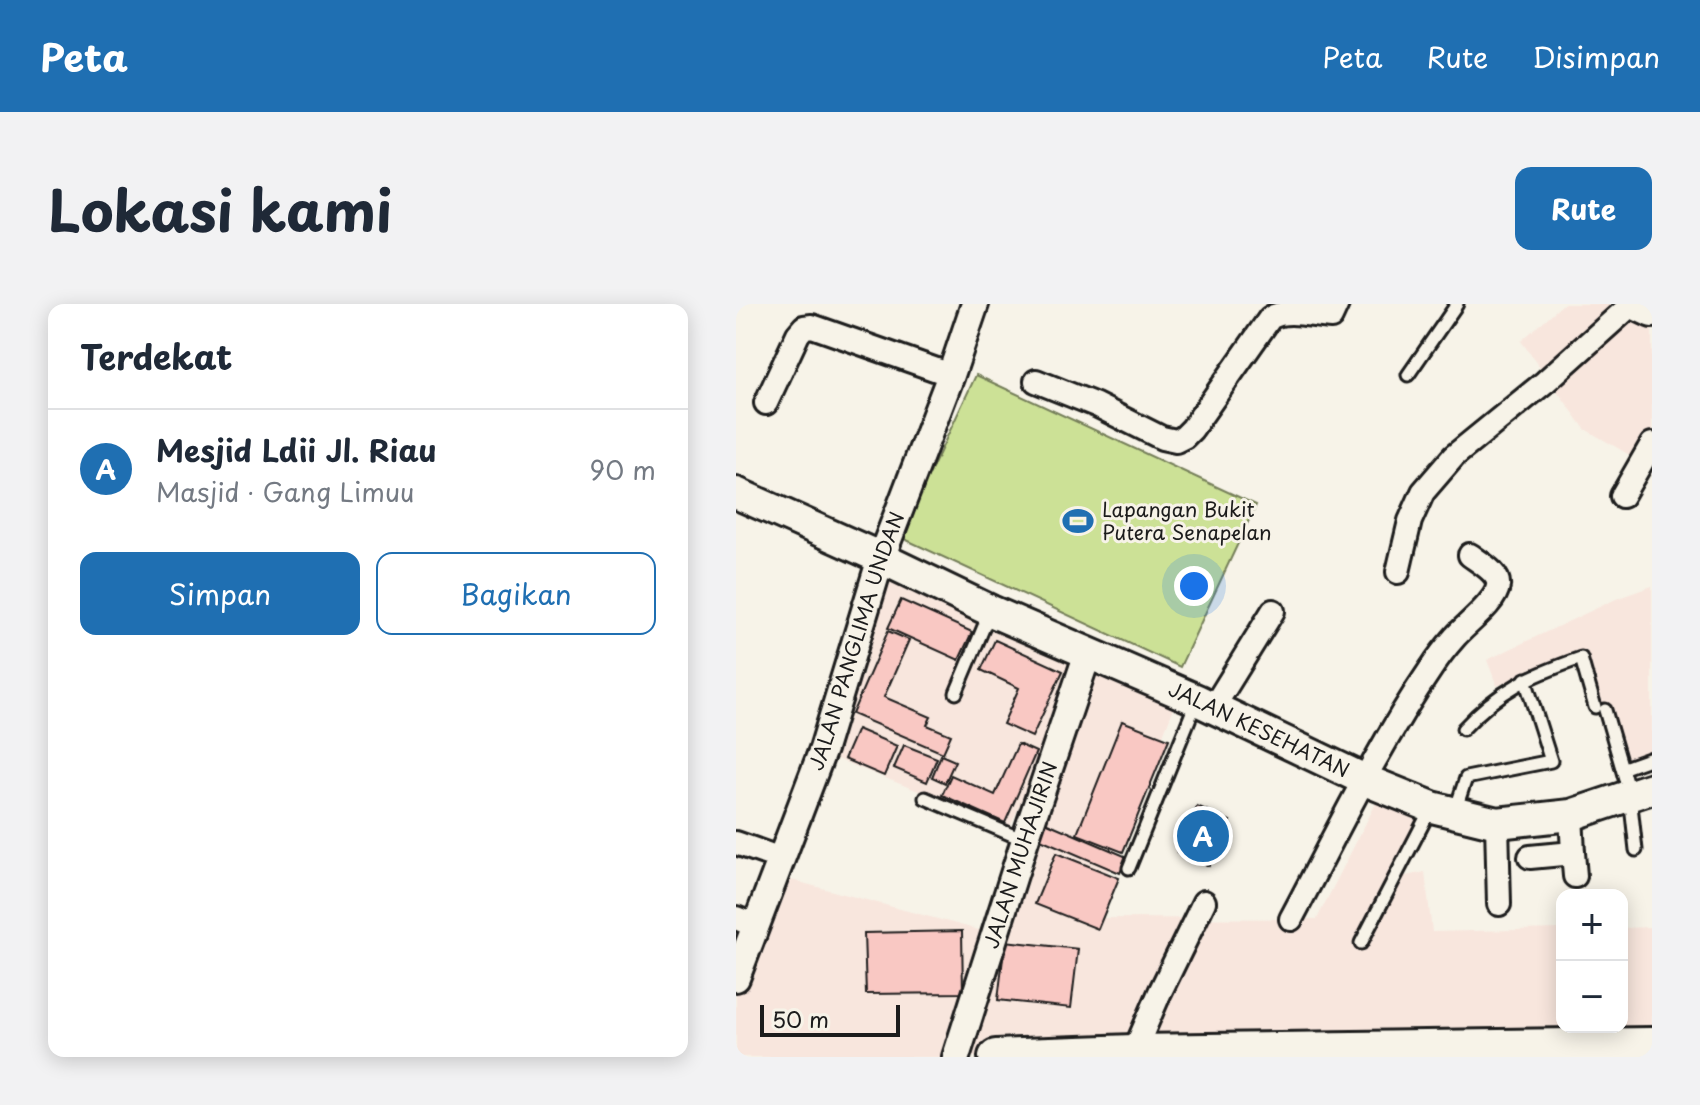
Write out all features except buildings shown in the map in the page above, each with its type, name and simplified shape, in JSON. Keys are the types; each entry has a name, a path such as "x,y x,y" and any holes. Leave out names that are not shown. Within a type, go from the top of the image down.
{"main road":[{"path":"1634,304 1652,312"},
{"name":"JALAN KESEHATAN","path":"736,493 991,611 1205,704 1365,780 1443,810 1497,823 1571,815 1635,784"},
{"path":"996,1057 1634,1049"}],"street":[{"name":"JALAN PANGLIMA UNDAN","path":"737,971 746,922 781,859 823,749 881,558 975,304"},
{"path":"1036,381 1096,405 1162,438 1176,441 1192,429 1270,318 1287,313 1331,317 1337,304"},
{"path":"1398,572 1410,521 1423,492 1446,465 1634,304"},
{"path":"766,403 804,327 812,326 951,375"},
{"path":"1622,496 1652,444"},
{"path":"1291,919 1403,712 1456,635 1487,605 1497,590 1497,577 1470,555"},
{"path":"1205,704 1273,611"},
{"name":"JALAN MUHAJIRIN","path":"956,1057 1088,653"},
{"path":"1571,815 1575,876"},
{"path":"1497,823 1499,904"},
{"path":"736,843 781,859"},
{"path":"1530,857 1573,853"},
{"path":"1134,1055 1160,992 1204,902"}],"lane":[{"path":"1408,375 1457,304"},
{"path":"956,693 991,611"},
{"path":"1463,729 1503,692 1525,679 1581,658 1635,784 1636,850"},
{"path":"1361,943 1466,778 1551,761 1525,679"},
{"path":"1129,868 1205,704"},
{"path":"1635,784 1652,758"},
{"path":"925,798 1025,840"}],"shaded area":[{"path":"1563,304 1652,304 1652,468 1585,429 1521,341"},
{"path":"880,573 1083,663 1010,827 829,756 865,670 846,662"},
{"path":"1652,586 1652,766 1616,779 1586,650 1497,686 1487,660 1616,599"},
{"path":"1082,670 1175,705 1090,918 1317,919 1378,799 1424,815 1401,877 1425,872 1432,932 1556,929 1556,1033 1628,1033 1628,928 1652,927 1652,1057 736,1057 736,971 769,874 990,933"}],"green space":[{"name":"Lapangan Bukit Putera Senapelan","path":"976,375 1256,505 1180,667 900,537"}],"place":[{"name":"Lapangan Bukit Putera Senapelan","path":"1078,521"},
{"name":"Mesjid Ldii Jl. Riau","path":"1203,836"}]}
